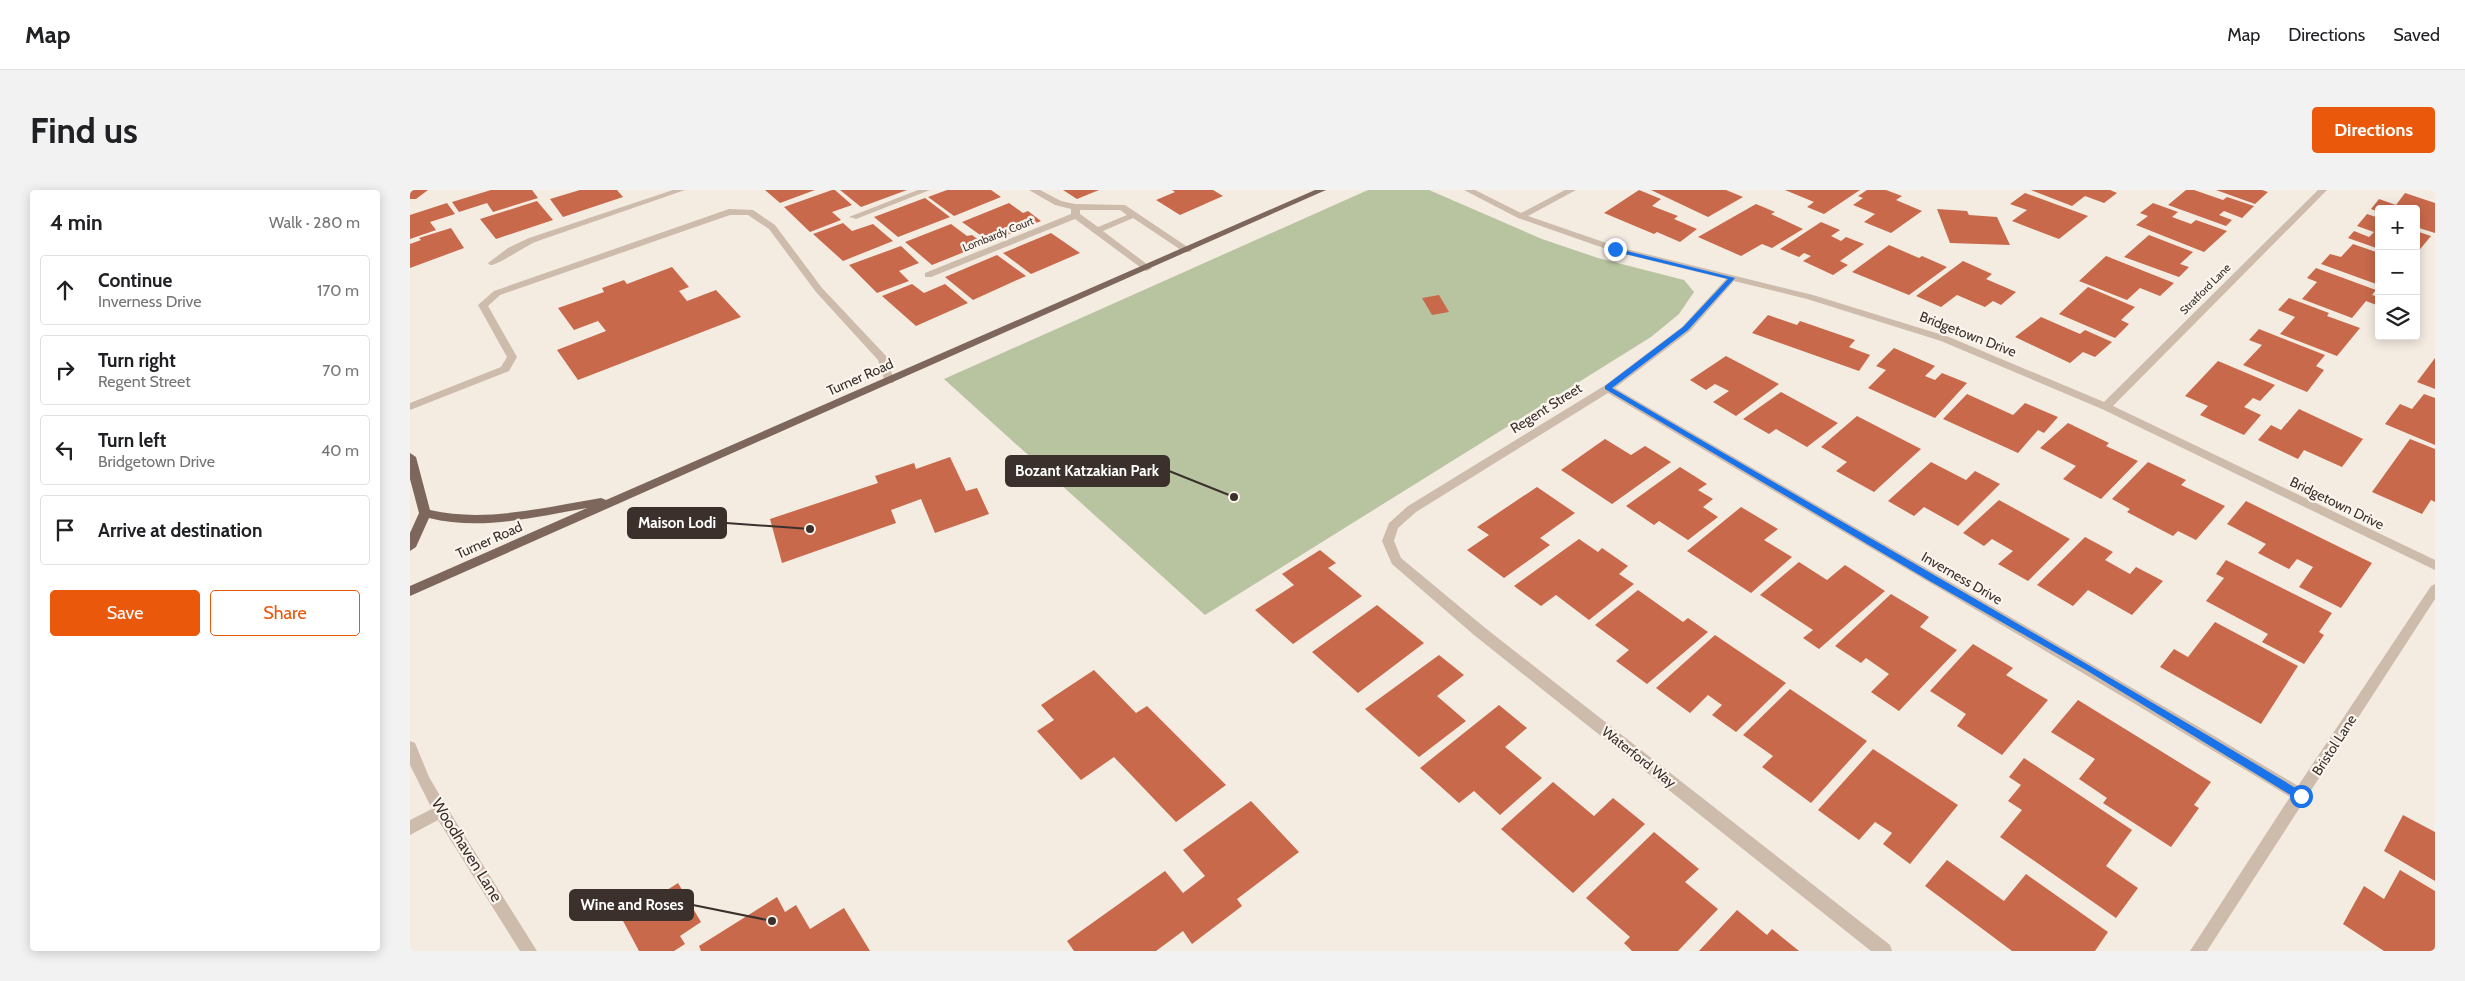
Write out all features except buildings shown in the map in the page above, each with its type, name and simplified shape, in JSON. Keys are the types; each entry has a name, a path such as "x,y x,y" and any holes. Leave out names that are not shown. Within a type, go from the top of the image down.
{"main road":[{"name":"Turner Road","path":"410,591 1322,190"},
{"path":"410,457 424,513 410,547"},
{"path":"424,513 450,520 486,520 618,500"}],"street":[{"path":"493,263 510,250 532,240 680,190"},
{"path":"852,217 926,190"},
{"path":"1034,190 1076,211 1147,268"},
{"name":"Bridgetown Drive","path":"1468,190 1521,216 1615,249 1810,297 1896,322 2026,371 2106,407 2435,565"},
{"path":"1521,216 1572,190"},
{"name":"Stratford Lane","path":"2106,407 2323,190"},
{"path":"1076,211 1122,207 1187,250"},
{"name":"Lombardy Court","path":"928,274 1076,211"},
{"path":"410,407 505,369 512,357 483,305 497,293 729,212 750,212 772,227 819,290 883,359 889,381"},
{"path":"1098,230 1134,215"},
{"name":"Regent Street","path":"1396,561 1388,541 1393,526 1412,509 1608,388 1686,329 1732,278"},
{"name":"Inverness Drive","path":"1608,388 1930,578 2089,668 2301,796"},
{"name":"Waterford Way","path":"1396,561 1479,631 1884,951"},
{"name":"Bristol Lane","path":"2198,951 2435,589"},
{"name":"Woodhaven Lane","path":"410,747 423,779 529,951"},
{"path":"410,828 442,811"}],"green space":[{"path":"1368,190 1429,190 1542,239 1598,258 1684,280 1694,292 1679,314 1651,337 1205,615 944,379"}],"place":[{"name":"Bozant Katzakian Park","path":"1234,497"},
{"name":"Maison Lodi","path":"810,529"},
{"name":"Wine and Roses","path":"772,921"}],"route":[{"path":"1615,249 1732,278 1686,329 1608,388 1930,578 2089,668 2301,796"}]}
